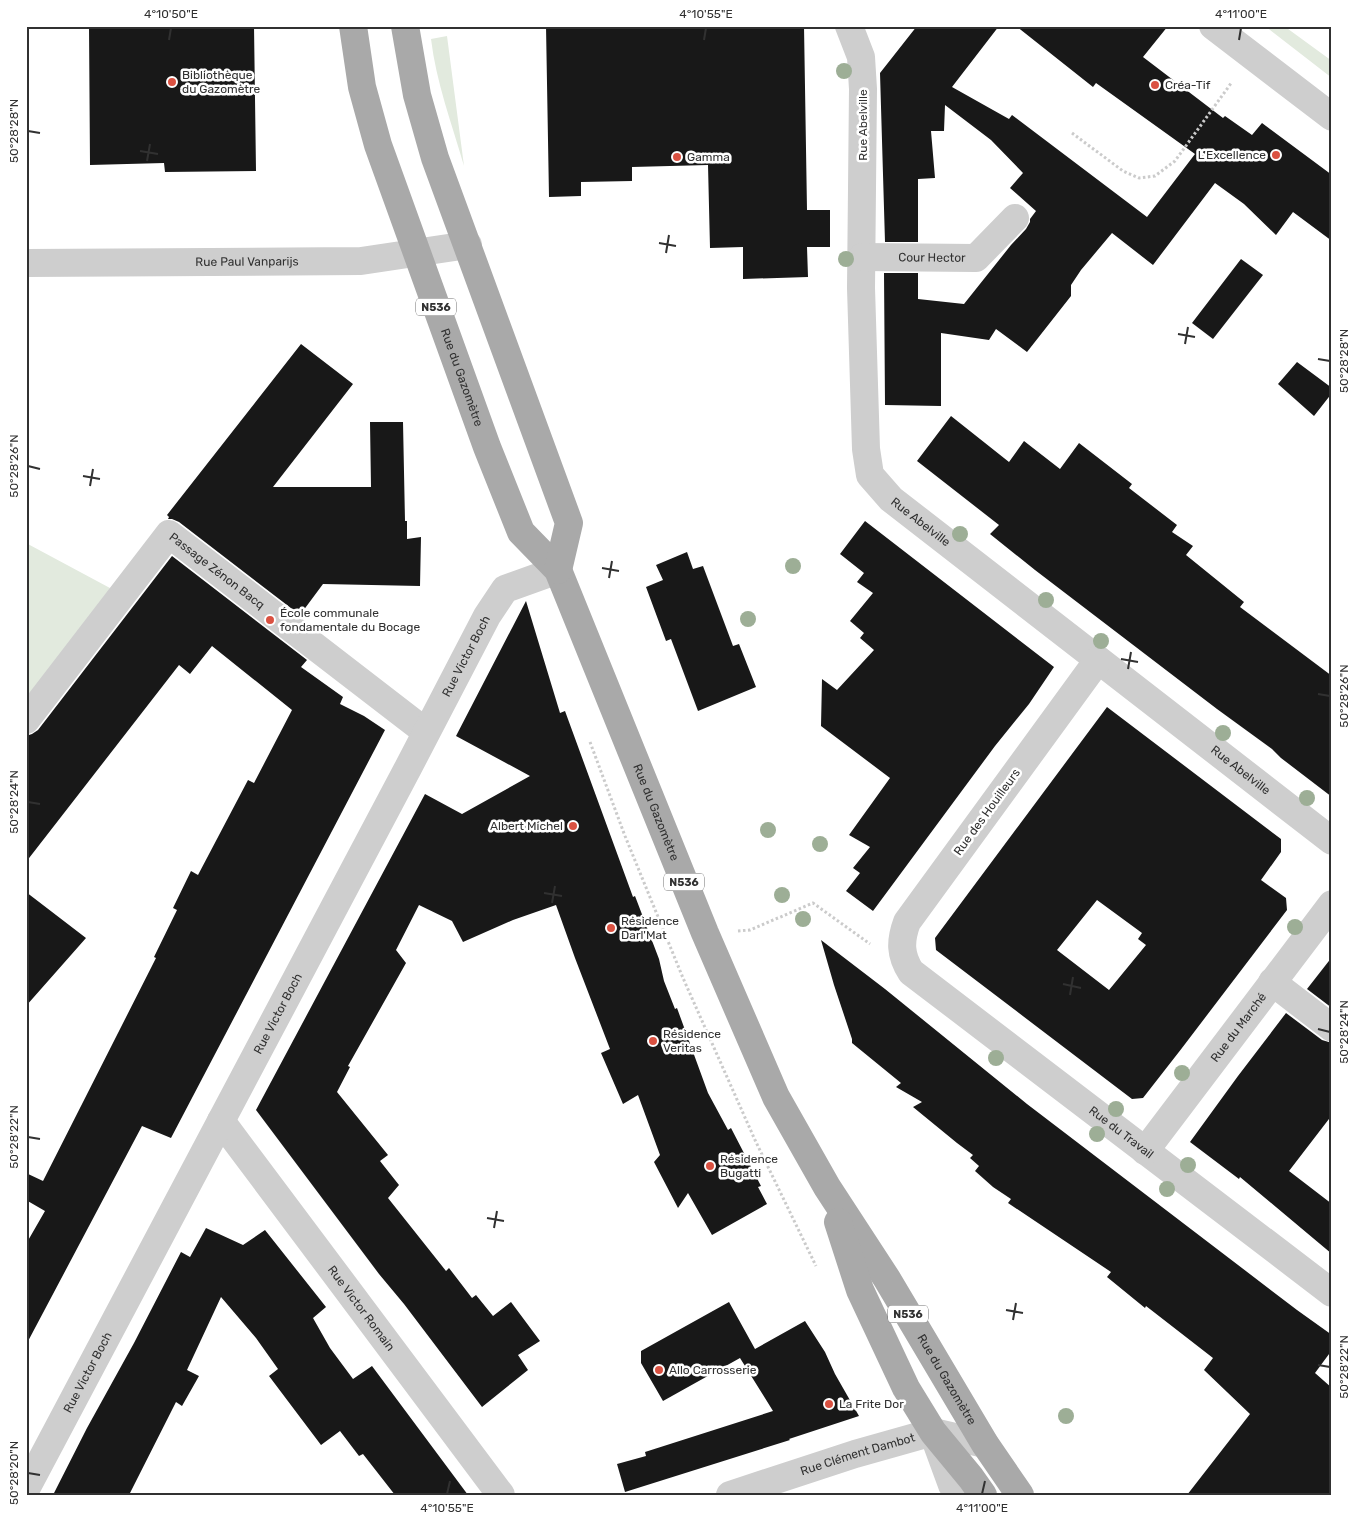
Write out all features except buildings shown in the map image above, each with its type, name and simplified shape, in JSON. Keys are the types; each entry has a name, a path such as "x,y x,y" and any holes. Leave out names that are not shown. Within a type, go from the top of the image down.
{"main road":[{"name":"Rue du Gazomètre","path":"353,26 362,86 375,136 487,447 521,532 558,570 705,933 776,1097 827,1187 886,1279 985,1444"},
{"path":"405,26 417,94 435,158 534,431 570,523 558,570"},
{"name":"Rue du Gazomètre","path":"827,1187 860,1290 906,1388 933,1432"},
{"name":"N536","path":"933,1432 984,1495"},
{"name":"N536","path":"985,1444 1020,1495"}],"street":[{"name":"Rue Abelville","path":"849,26 860,57 863,89 861,288 866,449 870,475 891,498 1332,841"},
{"path":"1214,26 1332,117"},
{"name":"Cour Hector","path":"862,257 976,258 1015,218"},
{"name":"Rue Paul Vanparijs","path":"26,263 361,261 468,245"},
{"name":"Passage Zénon Bacq","path":"26,720 169,534 426,732"},
{"name":"Rue Victor Boch","path":"26,1489 487,616 505,589 558,570"},
{"name":"Rue des Houilleurs","path":"907,964 902,934 907,922 1098,660"},
{"name":"Rue du Marché","path":"1145,1151 1332,904"},
{"name":"Rue du Travail","path":"907,964 1145,1151 1332,1293"},
{"path":"1272,982 1332,1028"},
{"name":"Rue Victor Romain","path":"221,1121 501,1495"},
{"path":"933,1432 952,1485 959,1495"},
{"name":"Rue Clément Dambot","path":"730,1495 855,1454 933,1432 985,1444"}],"path":[{"path":"1072,133 1123,171 1139,178 1154,176 1175,161 1252,55"},
{"path":"705,933 750,930 813,903 880,951 907,964"}],"shaded area":[{"path":"1265,26 1284,26 1332,61 1332,78"},
{"path":"447,36 464,166 440,87 433,55 431,39"},
{"path":"26,543 123,595 26,720"}],"place":[{"name":"Bibliothèque du Gazomètre","path":"172,82"},
{"name":"Créa-Tif","path":"1155,85"},
{"name":"L'Excellence","path":"1276,155"},
{"name":"Gamma","path":"677,157"},
{"name":"École communale fondamentale du Bocage","path":"270,620"},
{"name":"Albert Michel","path":"573,826"},
{"name":"Résidence Darl'Mat","path":"611,928"},
{"name":"Résidence Veritas","path":"653,1041"},
{"name":"Résidence Bugatti","path":"710,1166"},
{"name":"Allo Carrosserie","path":"659,1370"},
{"name":"La Frite Dor","path":"829,1404"}]}
